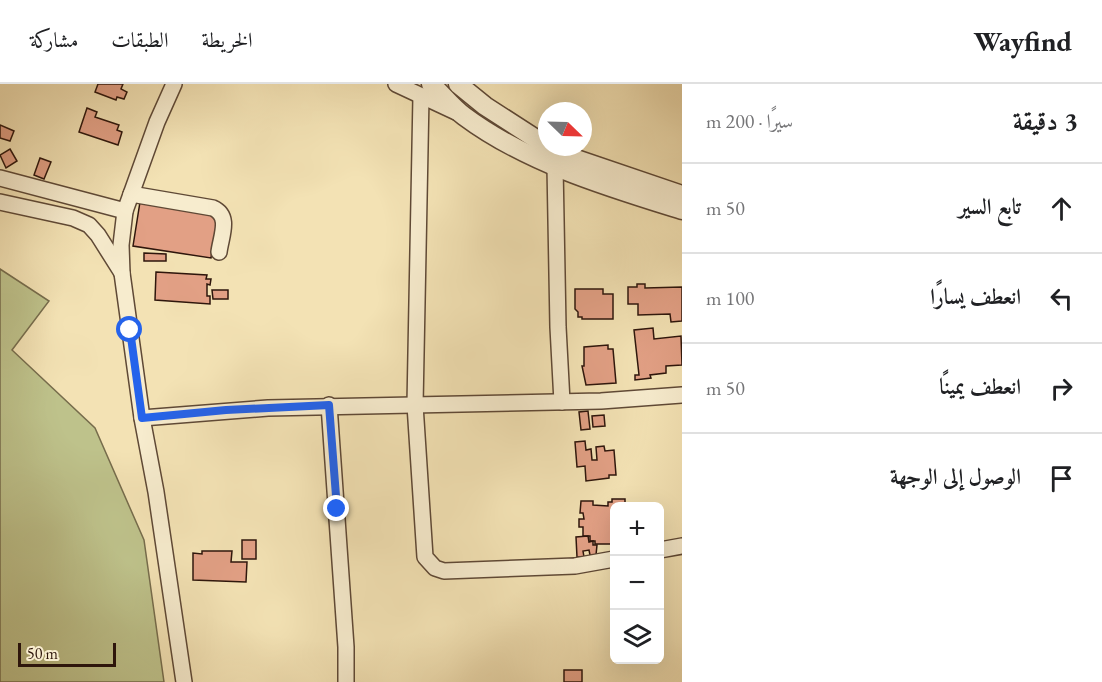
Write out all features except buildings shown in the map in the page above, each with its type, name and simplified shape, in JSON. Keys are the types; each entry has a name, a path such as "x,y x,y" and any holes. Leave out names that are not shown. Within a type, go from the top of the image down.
{"street":[{"path":"174,84 157,122 125,211 121,245 122,273 142,418 156,492 184,682"},
{"path":"396,84 426,90 499,138 555,166 682,210"},
{"path":"458,84 485,106 538,140"},
{"path":"426,90 415,405 423,550 428,562 444,571 575,566 610,560"},
{"path":"571,156 682,195"},
{"path":"555,166 562,402"},
{"path":"0,178 125,211"},
{"path":"131,194 213,208 221,213 224,219 219,252"},
{"path":"63,215 65,195"},
{"path":"0,202 79,220 94,230 122,273"},
{"path":"142,418 226,410 329,405 601,401 682,395"},
{"path":"329,405 345,625 346,682"},
{"path":"664,549 682,546"}],"green space":[{"path":"0,269 49,301 12,350 95,428 144,540 164,682 0,682"}],"route":[{"path":"130,330 142,418 226,410 329,405 337,509"}]}
